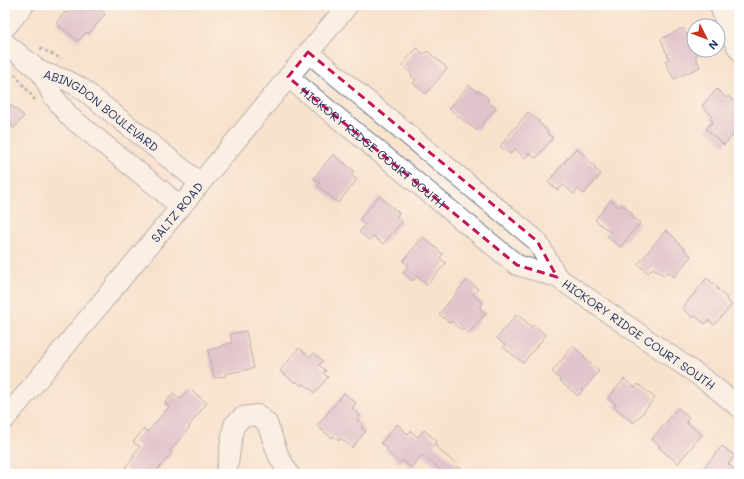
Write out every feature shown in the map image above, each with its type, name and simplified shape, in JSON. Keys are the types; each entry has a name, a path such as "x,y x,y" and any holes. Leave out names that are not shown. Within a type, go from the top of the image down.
{"street":[{"path":"5,28 24,5"},
{"name":"SALTZ ROAD","path":"5,419 348,5"},
{"path":"720,5 726,25 739,50"},
{"path":"5,43 41,72"},
{"name":"HICKORY RIDGE COURT SOUTH","path":"308,52 537,241 557,277"},
{"name":"ABINGDON BOULEVARD","path":"41,72 66,80 81,88 200,184"},
{"name":"ABINGDON BOULEVARD","path":"41,72 53,96 70,117 180,207"},
{"name":"HICKORY RIDGE COURT SOUTH","path":"288,77 517,265 557,277 708,382 739,407"},
{"path":"459,217 479,193"},
{"path":"225,474 234,425 243,416 258,415 267,423 279,457 289,474"}],"highlighted area":[{"path":"308,52 537,241 557,277 517,265 288,77"}],"building":[{"path":"74,5 95,5 105,14 89,34 86,32 78,41 56,23 65,12 66,14"},
{"path":"683,28 686,35 686,58 696,58 700,67 674,79 665,61 669,59 661,39"},
{"path":"417,48 424,54 427,51 447,68 426,94 413,83 416,80 402,65"},
{"path":"469,85 489,99 487,101 496,108 477,131 449,109"},
{"path":"717,89 726,98 728,96 739,106 739,128 724,145 706,129 713,121 710,118 712,116 702,106"},
{"path":"5,100 24,116 14,128 5,120"},
{"path":"528,112 539,121 538,122 548,131 547,133 553,138 536,158 529,153 525,158 515,149 510,154 500,146"},
{"path":"576,148 587,157 586,159 596,167 595,169 601,174 584,194 578,189 574,194 563,185 558,190 548,182"},
{"path":"333,154 354,171 351,175 357,180 338,203 317,185 320,183 314,178"},
{"path":"379,196 399,213 396,217 402,222 383,244 373,236 369,240 359,232 365,225 359,220"},
{"path":"611,200 618,207 621,204 633,214 631,216 640,223 620,247 607,236 610,232 595,220"},
{"path":"666,230 691,256 674,277 668,272 664,276 653,268 648,273 638,264"},
{"path":"423,237 443,254 440,258 446,263 427,285 417,277 413,281 403,273 409,266 403,261"},
{"path":"707,278 718,288 717,289 727,298 726,300 732,305 714,325 708,320 705,324 695,316 693,318 682,308"},
{"path":"467,280 478,289 473,294 483,303 479,308 486,313 469,333 463,328 461,330 451,321 450,323 439,314"},
{"path":"517,314 532,327 534,325 546,335 523,363 503,347 505,345 497,338"},
{"path":"246,331 254,368 225,374 225,376 214,378 208,350 232,343 230,334"},
{"path":"573,346 599,371 578,396 552,372"},
{"path":"299,348 310,357 314,353 323,361 319,365 326,371 323,373 328,377 315,393 304,384 302,386 296,381 295,383 280,371"},
{"path":"624,379 635,388 638,384 655,398 634,423 614,407 616,404 608,398"},
{"path":"189,389 207,403 170,451 172,453 154,474 133,474 125,467 140,447 133,442 144,429 148,432 169,407 165,403 173,393 180,399"},
{"path":"344,393 356,403 352,408 360,416 357,420 363,425 361,428 366,431 352,448 341,438 339,441 333,436 332,438 317,426"},
{"path":"678,408 689,418 686,422 702,435 678,463 659,448 660,446 652,439"},
{"path":"397,424 408,434 411,431 418,437 424,430 437,441 434,445 467,474 435,474 440,469 422,455 411,468 402,460 400,463 386,451 388,449 381,443"},
{"path":"722,446 735,456 728,464 739,474 699,474"}]}
